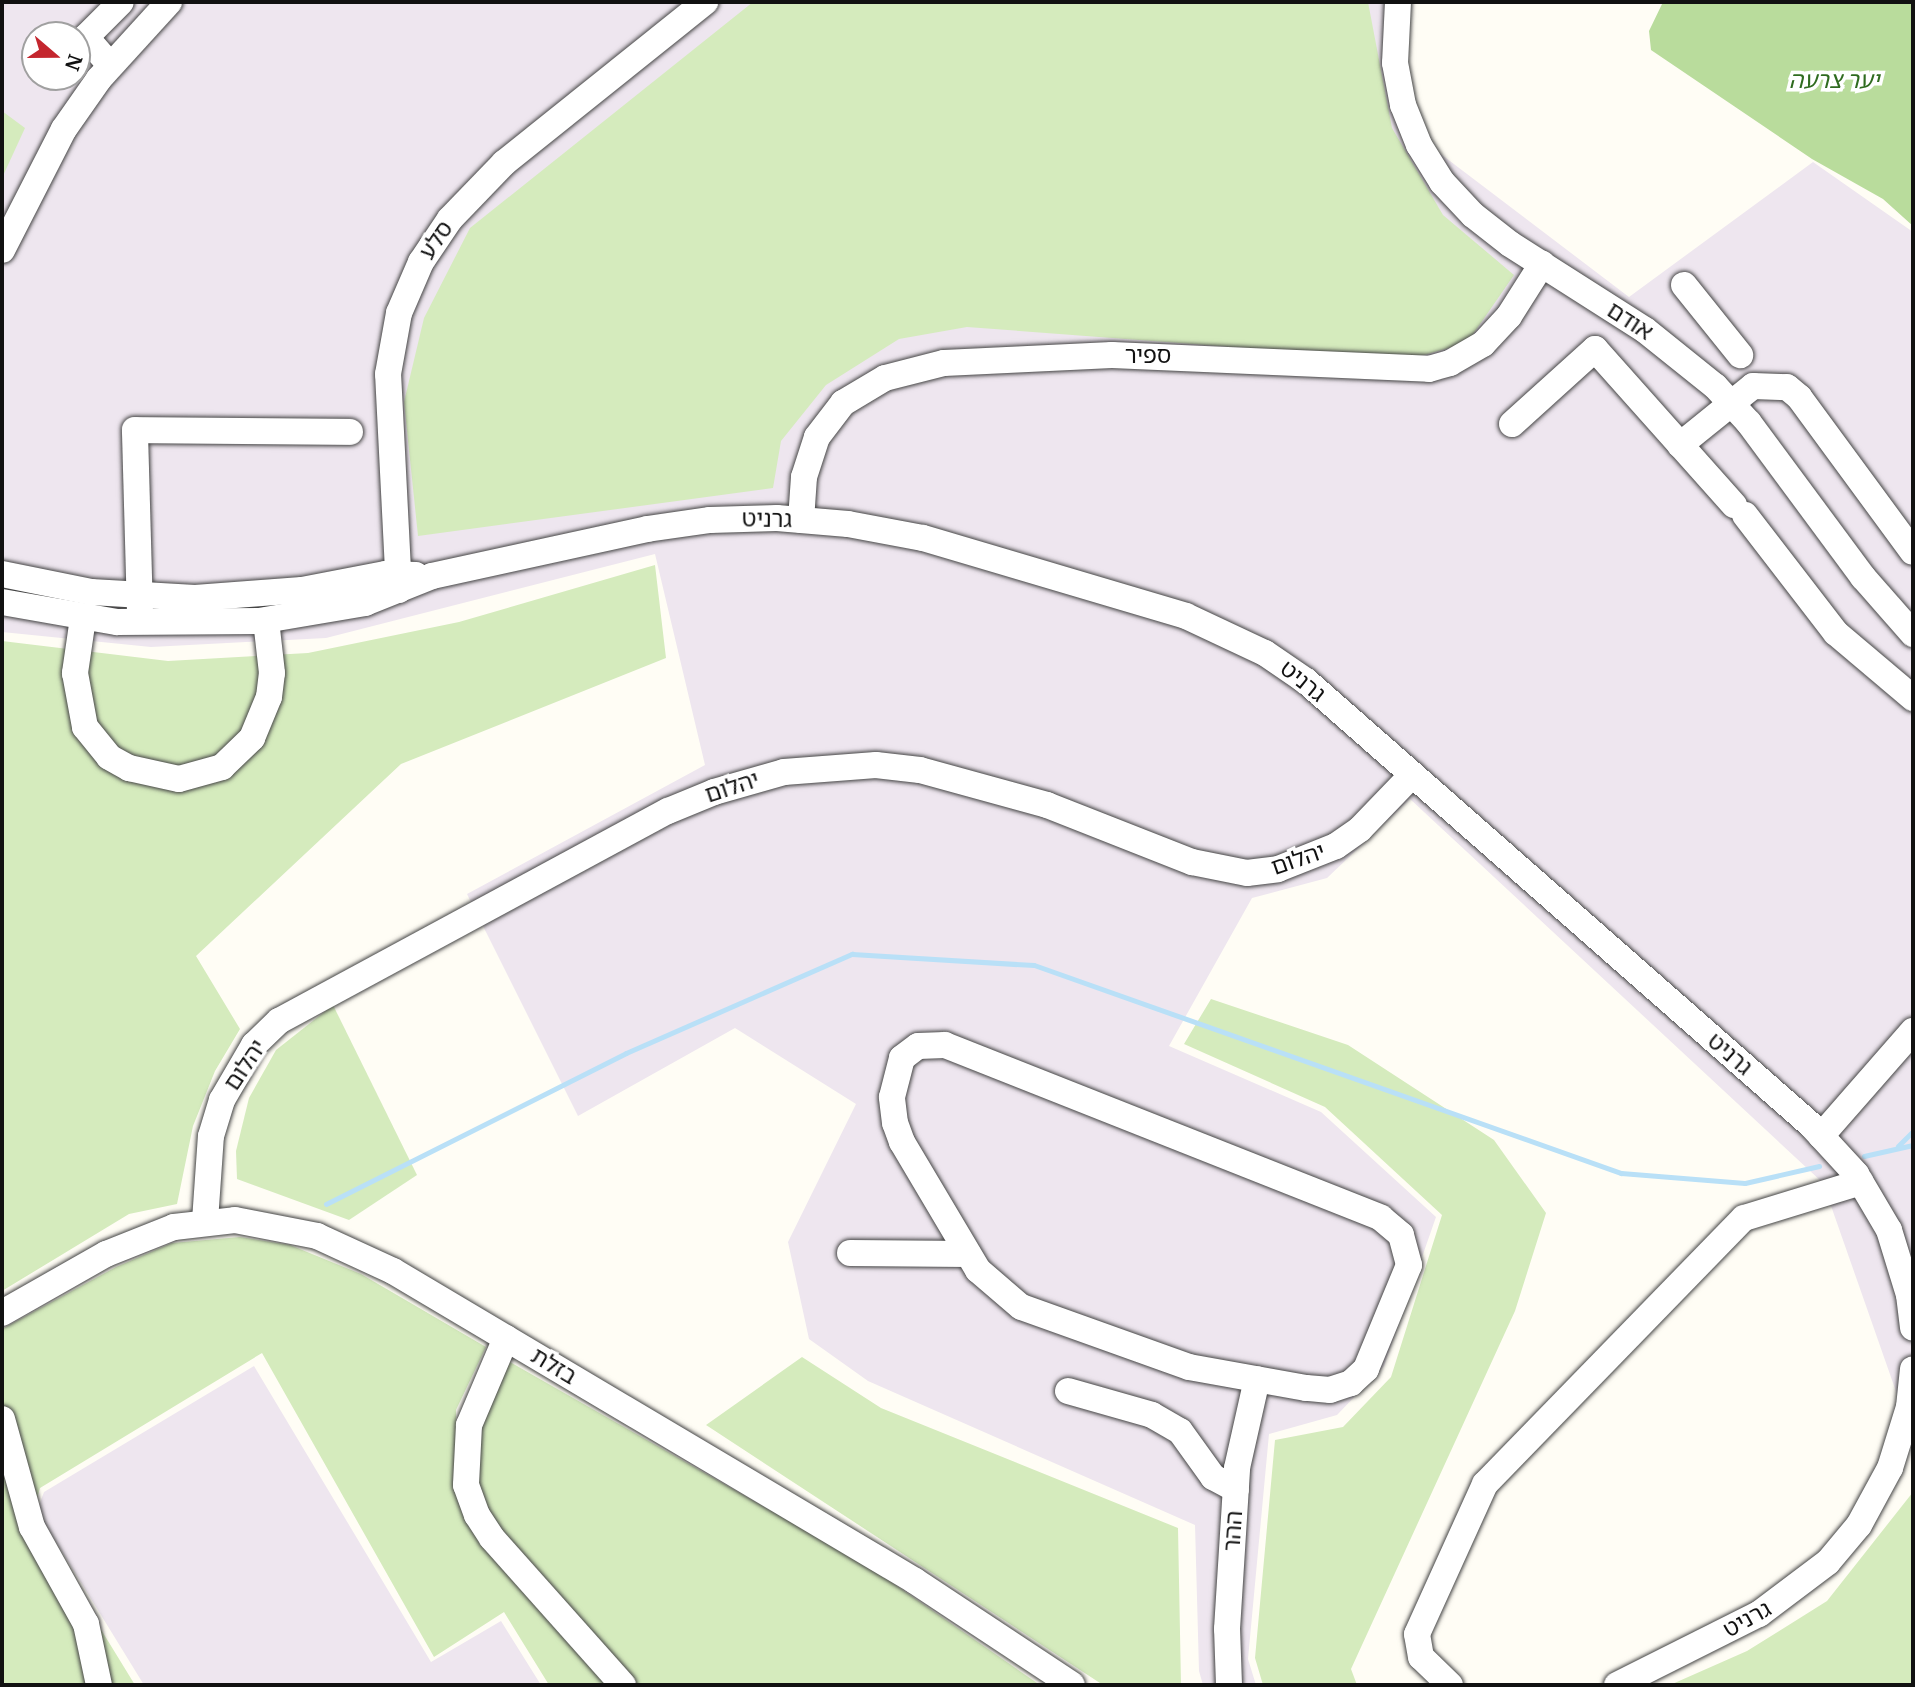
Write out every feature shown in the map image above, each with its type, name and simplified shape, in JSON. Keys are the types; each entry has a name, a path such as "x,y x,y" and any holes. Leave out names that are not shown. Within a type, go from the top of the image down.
{"street":[{"path":"110,65 86,37 121,2"},
{"path":"2,250 64,129 110,65 169,2"},
{"name":"סלע","path":"399,582 388,374 399,313 421,262 450,219 494,172 705,2"},
{"name":"אודם","path":"1398,2 1395,63 1403,105 1419,145 1442,182 1472,215 1681,356 1730,401 1863,577 1913,634"},
{"name":"ספיר","path":"801,520 804,477 817,437 844,403 885,378 944,363 1112,355 1429,369 1468,355 1483,344 1509,316 1542,264"},
{"path":"1684,285 1740,355"},
{"path":"1681,356 1720,330"},
{"path":"1512,424 1595,349 1739,510 1836,633 1913,698"},
{"path":"1680,445 1730,401 1753,386 1787,387 1800,397 1913,552"},
{"path":"141,623 135,430 350,432"},
{"name":"גרניט","path":"399,582 678,524 801,520 885,530 963,548 1202,622 1293,671 1822,1136 1861,1182 1901,1262 1913,1328"},
{"path":"2,574 139,596 267,594 399,582"},
{"path":"2,603 83,618 141,623 266,620 365,603 399,582"},
{"path":"83,618 75,673 85,727 109,757 129,768 179,779 222,767 252,738 269,697 272,673 266,620"},
{"name":"יהלום","path":"205,1221 211,1136 222,1100 254,1045 279,1021 668,811 714,792 785,772 876,765 920,770 1047,805 1192,862 1247,873 1278,869 1336,846 1360,829 1412,775"},
{"path":"1822,1136 1913,1031"},
{"path":"945,1045 1381,1218 1401,1235 1409,1265 1366,1369 1350,1383 1330,1390 1257,1379 1189,1367 1021,1307 978,1270 902,1142 895,1123 896,1072 902,1058 918,1046 945,1045"},
{"path":"1450,1685 1421,1657 1417,1634 1485,1485 1744,1218 1861,1182"},
{"name":"בזלת","path":"2,1313 141,1238 205,1221 264,1222 317,1236 393,1271 915,1581 1072,1685"},
{"path":"850,1253 968,1254"},
{"path":"506,1338 469,1425 466,1485 477,1515 492,1538 623,1685"},
{"name":"גרניט","path":"1617,1685 1759,1614 1809,1580 1859,1525 1906,1450 1913,1369"},
{"name":"ההר","path":"1229,1685 1227,1629 1236,1489 1257,1379"},
{"path":"1069,1391 1152,1415 1180,1431 1213,1477 1236,1489"},
{"path":"2,1419 32,1527 86,1624 99,1685"}],"shaded area":[{"path":"2,2 1386,2 1413,133 1629,297 1813,162 1913,232 1913,1440 1823,1183 1410,799 1327,878 1252,898 1169,1046 1321,1112 1436,1217 1384,1366 1337,1415 1269,1434 1248,1659 1256,1685 1203,1685 1199,1671 1195,1525 868,1381 809,1339 788,1242 856,1104 735,1028 578,1116 467,894 705,765 655,554 326,638 151,647 2,632"},
{"path":"254,1366 431,1662 501,1621 541,1685 144,1685 37,1511 44,1492"}],"green space":[{"path":"753,2 1368,2 1392,128 1443,215 1514,275 1467,343 1406,360 967,327 899,339 826,385 781,441 773,488 418,536 404,402 424,318 470,228"},
{"name":"יער צרעה","path":"1663,2 1913,2 1913,226 1883,199 1812,159 1651,50 1649,31"},
{"path":"2,111 25,128 2,178"},
{"path":"655,565 666,658 401,764 196,956 240,1029 215,1071 193,1126 177,1204 129,1214 2,1291 2,641 168,661 308,653 459,622"},
{"path":"1211,999 1348,1045 1494,1140 1546,1213 1515,1311 1351,1669 1357,1685 1263,1685 1255,1658 1275,1440 1343,1427 1391,1377 1442,1215 1325,1107 1184,1044"},
{"path":"333,1005 417,1175 349,1220 237,1179 236,1151 249,1098 276,1050"},
{"path":"240,1237 290,1245 361,1274 486,1347 456,1410 457,1498 611,1685 549,1685 504,1612 434,1657 262,1353 40,1488 32,1517 135,1685 2,1685 2,1329 116,1267 172,1243"},
{"path":"802,1357 881,1408 1178,1528 1181,1685 1103,1685 706,1425"},
{"path":"510,1362 868,1566 1040,1685 638,1685 487,1513 478,1481 483,1415"},
{"path":"1913,1492 1913,1685 1670,1685 1747,1651 1827,1601"}],"waterway":[{"path":"326,1204 626,1053 852,954 1034,965 1621,1173 1745,1183 1819,1166"},
{"path":"1898,1146 1913,1131"},
{"path":"1864,1156 1913,1145"}]}
